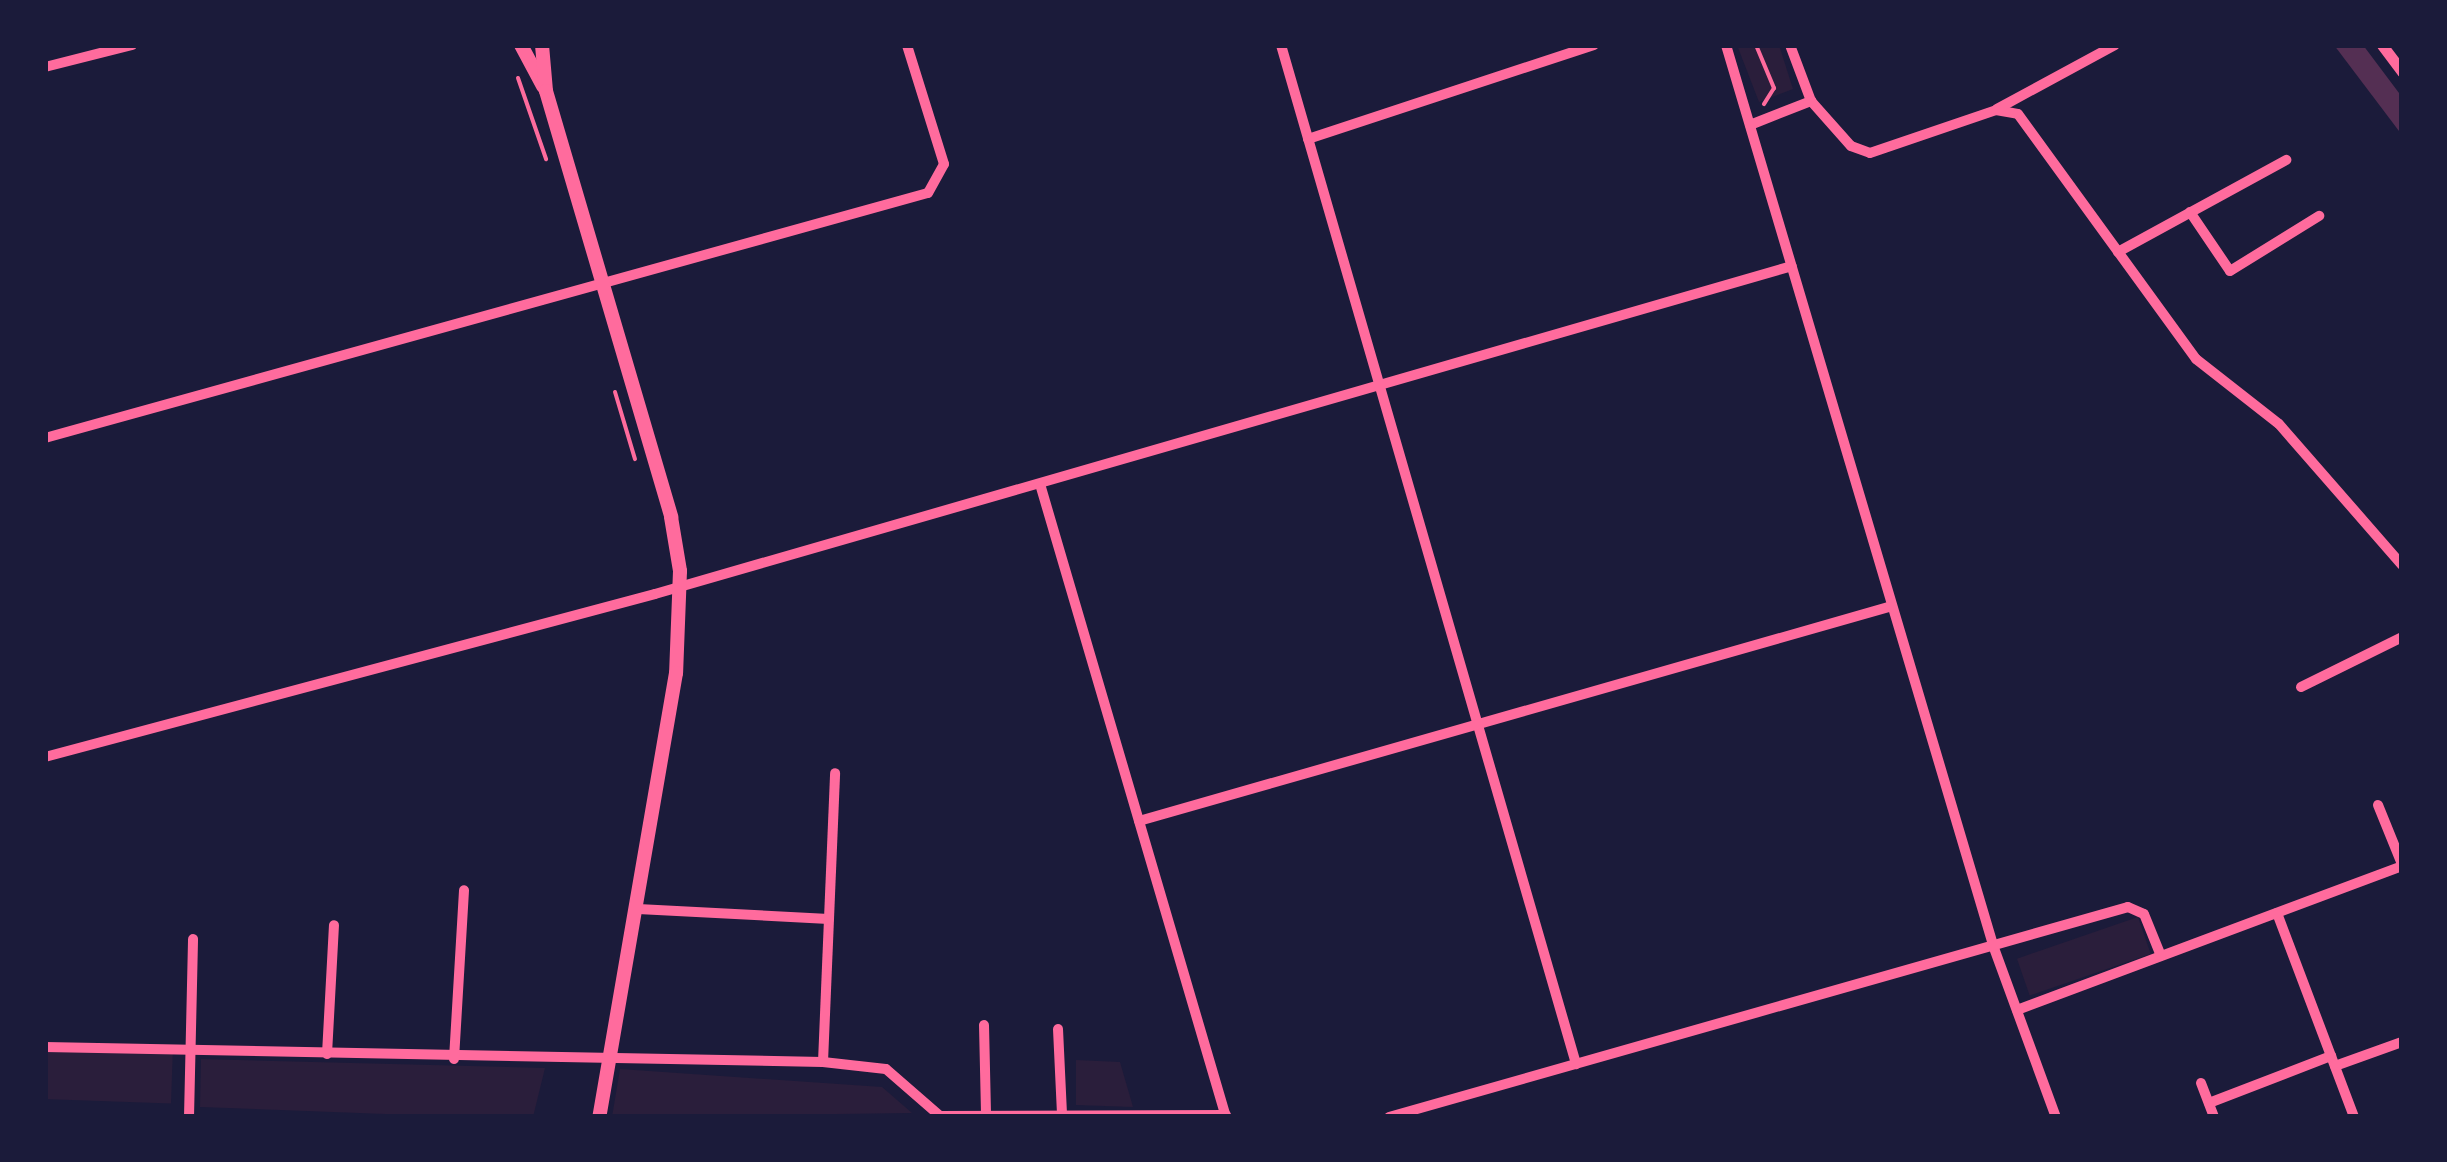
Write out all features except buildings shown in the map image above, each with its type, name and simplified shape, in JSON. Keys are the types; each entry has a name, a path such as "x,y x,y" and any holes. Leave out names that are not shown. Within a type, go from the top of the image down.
{"main road":[{"path":"521,45 546,91"},
{"path":"542,45 546,91 670,517 680,586 676,673 638,909 598,1117"}],"street":[{"path":"45,67 132,45"},
{"path":"45,438 934,188 944,164 907,45"},
{"path":"1281,45 1576,1064"},
{"path":"1308,139 1594,45"},
{"path":"1726,45 1889,607 1994,948 2056,1117"},
{"path":"1790,45 1811,101 1851,146 1870,153 1996,110 2114,45"},
{"path":"2382,45 2402,72"},
{"path":"1750,125 1811,101"},
{"path":"1996,110 2018,114 2196,360 2279,424 2402,565"},
{"path":"2118,252 2286,160"},
{"path":"2190,212 2230,271 2319,216"},
{"path":"45,757 680,586 1792,266"},
{"path":"45,1048 454,1059 823,1062 886,1068 940,1116 1226,1116 1040,484"},
{"path":"1139,821 1889,607"},
{"path":"2301,687 2402,637"},
{"path":"823,1062 834,773"},
{"path":"2017,1010 2402,865 2378,805"},
{"path":"454,1059 464,890"},
{"path":"1388,1117 2138,906 2161,956"},
{"path":"638,909 829,919"},
{"path":"2277,912 2354,1117"},
{"path":"327,1054 334,925"},
{"path":"189,1117 193,938"},
{"path":"984,1026 986,1116"},
{"path":"1058,1029 1062,1116"},
{"path":"2209,1102 2402,1042"},
{"path":"2201,1083 2214,1117"}],"path":[{"path":"1750,125 1774,88 1756,45"},
{"path":"513,64 552,170"},
{"path":"615,386 620,424 638,465"}],"shaded area":[{"path":"1737,45 1779,45 1793,89 1759,102"},
{"path":"2138,917 2151,954 2030,996 2017,959"},
{"path":"45,1044 173,1048 171,1103 45,1099"},
{"path":"201,1059 545,1068 533,1117 464,1117 200,1107"},
{"path":"1076,1060 1120,1062 1133,1107 1076,1105"},
{"path":"620,1069 882,1087 912,1113 612,1117"}]}
